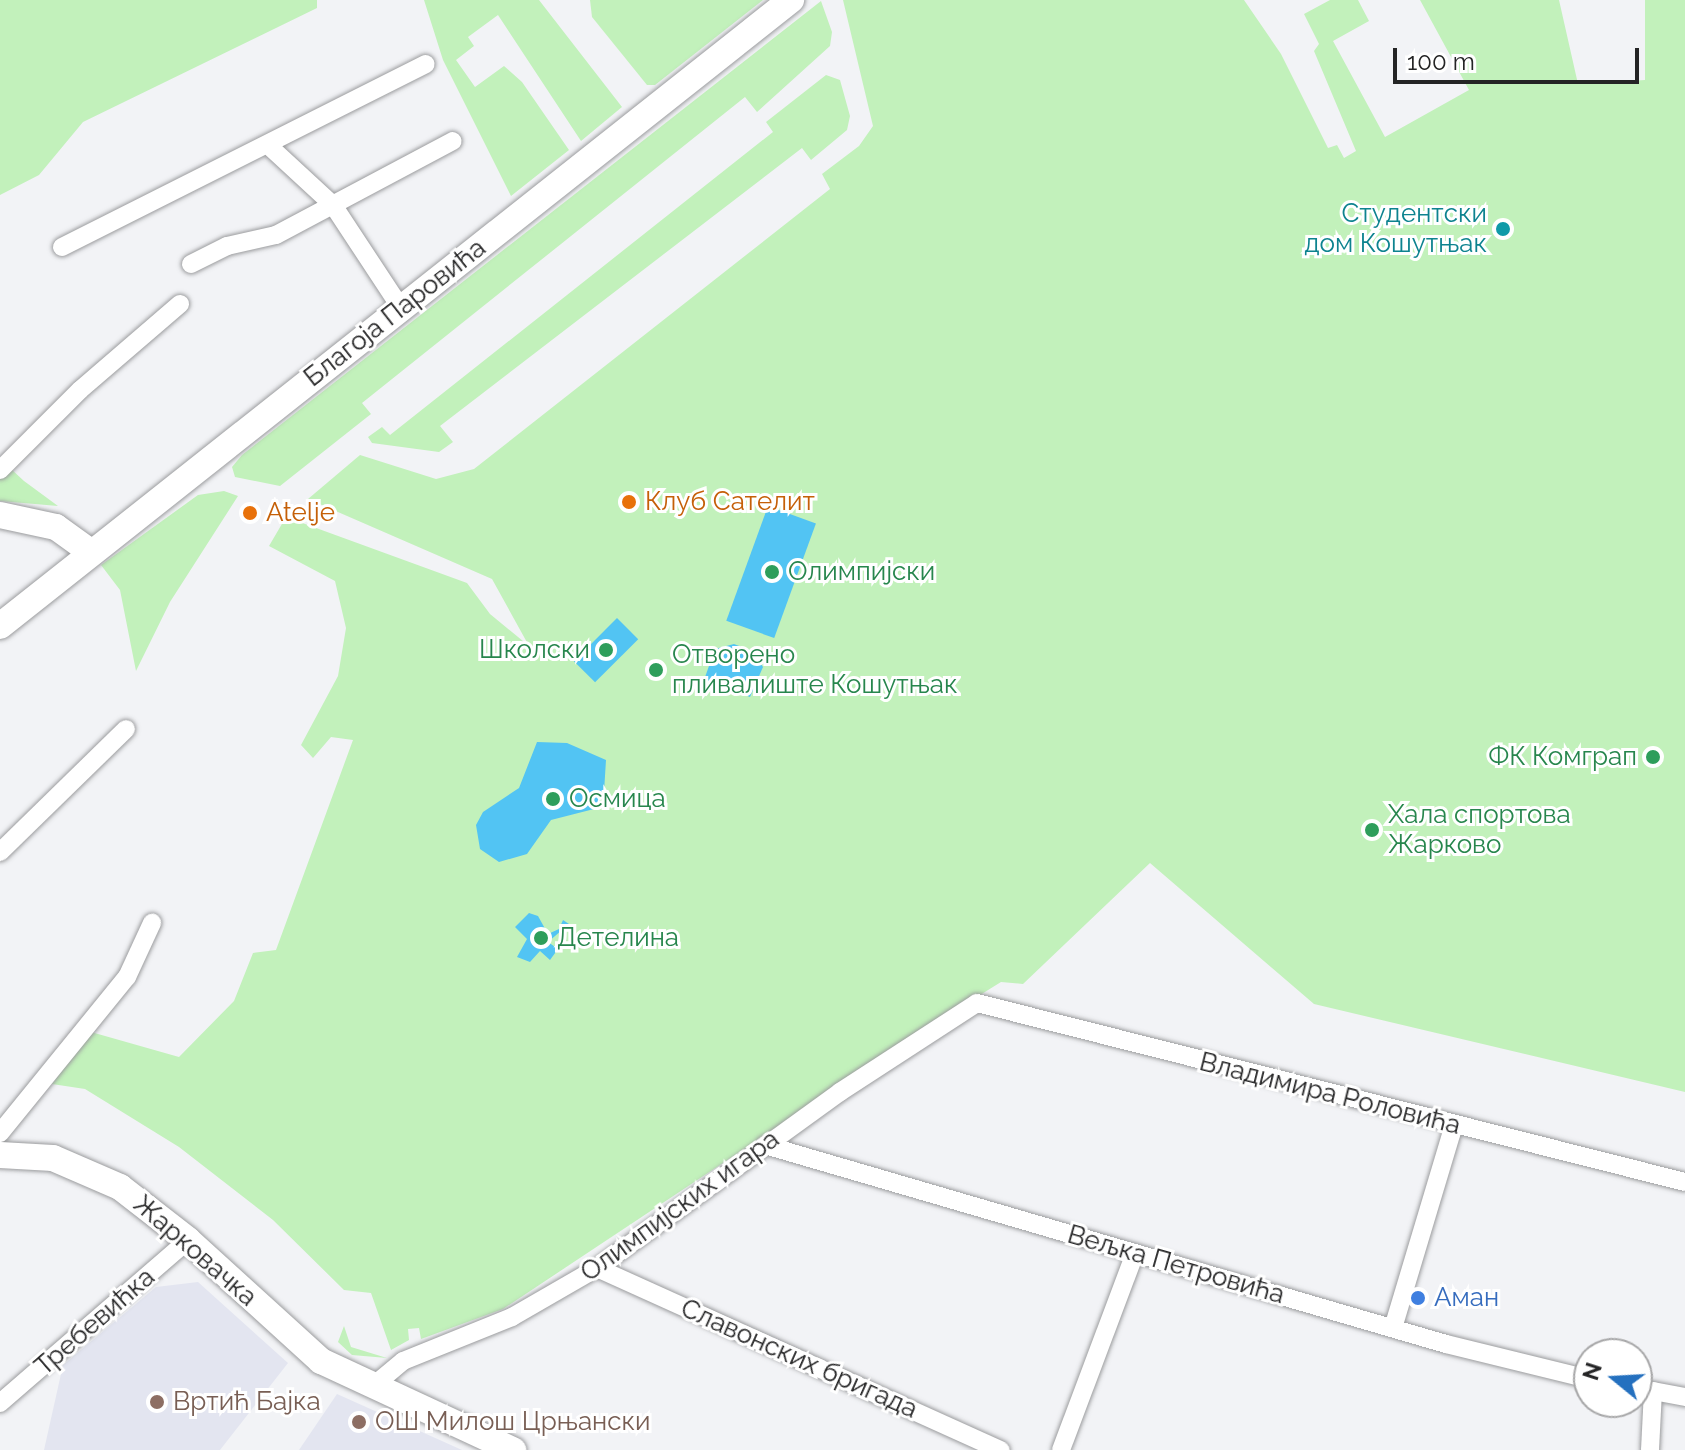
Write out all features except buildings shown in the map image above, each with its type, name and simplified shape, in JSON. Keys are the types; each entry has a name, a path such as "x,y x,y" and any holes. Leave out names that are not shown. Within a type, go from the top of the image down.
{"main road":[{"name":"Благоја Паровића","path":"0,626 791,0"},
{"path":"0,515 56,527 92,553"},
{"name":"Жарковачка","path":"0,1155 26,1153 81,1167 143,1202 311,1354 372,1387 513,1450"}],"street":[{"path":"62,247 269,146 426,64"},
{"path":"191,264 227,246 276,235 453,141"},
{"path":"269,146 333,205 401,308"},
{"path":"0,470 80,390 180,304"},
{"path":"0,852 126,729"},
{"path":"0,1133 127,977 152,923"},
{"name":"Владимира Роловића","path":"977,1003 1685,1182"},
{"name":"Олимпијских игара","path":"372,1387 403,1361 512,1317 597,1268 765,1145 977,1003"},
{"path":"1393,1328 1454,1125"},
{"name":"Вељка Петровића","path":"765,1145 1393,1328 1573,1375"},
{"name":"Требевићка","path":"0,1403 188,1240"},
{"path":"1061,1450 1135,1253"},
{"name":"Славонских бригада","path":"597,1268 1001,1450"},
{"path":"1653,1391 1685,1397"},
{"path":"1647,1418 1650,1450"}],"shaded area":[{"name":"Вртић Бајка","path":"198,1282 288,1363 220,1450 44,1450 63,1365 156,1287"},
{"name":"ОШ Милош Црњански","path":"337,1394 462,1450 299,1450"}],"green space":[{"path":"0,0 317,0 317,8 83,122 39,175 0,195"},
{"path":"424,0 539,0 622,107 581,141 498,15 468,37 474,46 456,60 475,87 504,66 522,82 569,150 511,196 443,60"},
{"path":"590,0 763,0 655,85 647,85 592,17"},
{"path":"843,0 1244,0 1281,54 1328,148 1337,145 1344,158 1356,151 1314,51 1319,44 1304,14 1330,0 1358,0 1369,21 1333,41 1385,137 1469,90 1420,0 1559,0 1578,84 1645,80 1645,0 1685,0 1685,1092 1314,1004 1150,863 1023,984 1001,982 922,1031 503,1309 421,1339 419,1328 408,1329 409,1340 391,1350 371,1293 344,1290 273,1220 179,1147 85,1089 52,1084 91,1032 179,1057 234,1001 253,953 276,950 353,740 331,737 313,758 301,745 338,676 346,628 335,581 269,546 286,517 467,583 490,614 529,646 492,579 308,499 360,455 436,479 474,469 830,189 822,174 859,146 873,126"},
{"path":"821,1 832,32 830,46 757,112 745,97 362,403 371,414 280,486 235,477 232,467 242,455"},
{"path":"826,75 840,80 850,116 847,130 811,160 802,148 440,426 453,442 439,452 372,443 368,437 382,427 390,435 773,132 766,122"},
{"path":"10,468 58,506 0,501 0,476"},
{"path":"224,491 238,496 170,602 136,671 120,590 101,565 198,495"},
{"path":"344,1326 351,1347 387,1358 352,1355 338,1342"}],"water":[{"name":"Олимпијски","path":"768,506 816,523 774,638 726,621"},
{"name":"Школски","path":"617,618 638,639 595,682 574,661"},
{"path":"734,644 752,651 763,667 750,697 704,680 715,649"},
{"name":"Осмица","path":"537,742 567,743 606,760 604,792 594,809 551,820 527,854 499,862 480,849 476,825 483,812 519,788"},
{"name":"Детелина","path":"529,913 538,916 548,934 559,929 563,920 569,924 548,942 558,949 550,960 540,951 530,962 517,957 527,939 515,927"}],"place":[{"name":"Студентски дом Кошутњак","path":"1503,229"},
{"name":"Клуб Сателит","path":"629,502"},
{"name":"Atelje","path":"250,513"},
{"name":"Олимпијски","path":"772,572"},
{"name":"Школски","path":"606,650"},
{"name":"Отворено пливалиште Кошутњак","path":"656,670"},
{"name":"ФК Комграп","path":"1653,757"},
{"name":"Осмица","path":"553,799"},
{"name":"Хала спортова Жарково","path":"1372,830"},
{"name":"Детелина","path":"541,938"},
{"name":"Аман","path":"1418,1298"},
{"name":"Вртић Бајка","path":"157,1402"},
{"name":"ОШ Милош Црњански","path":"359,1422"}]}
